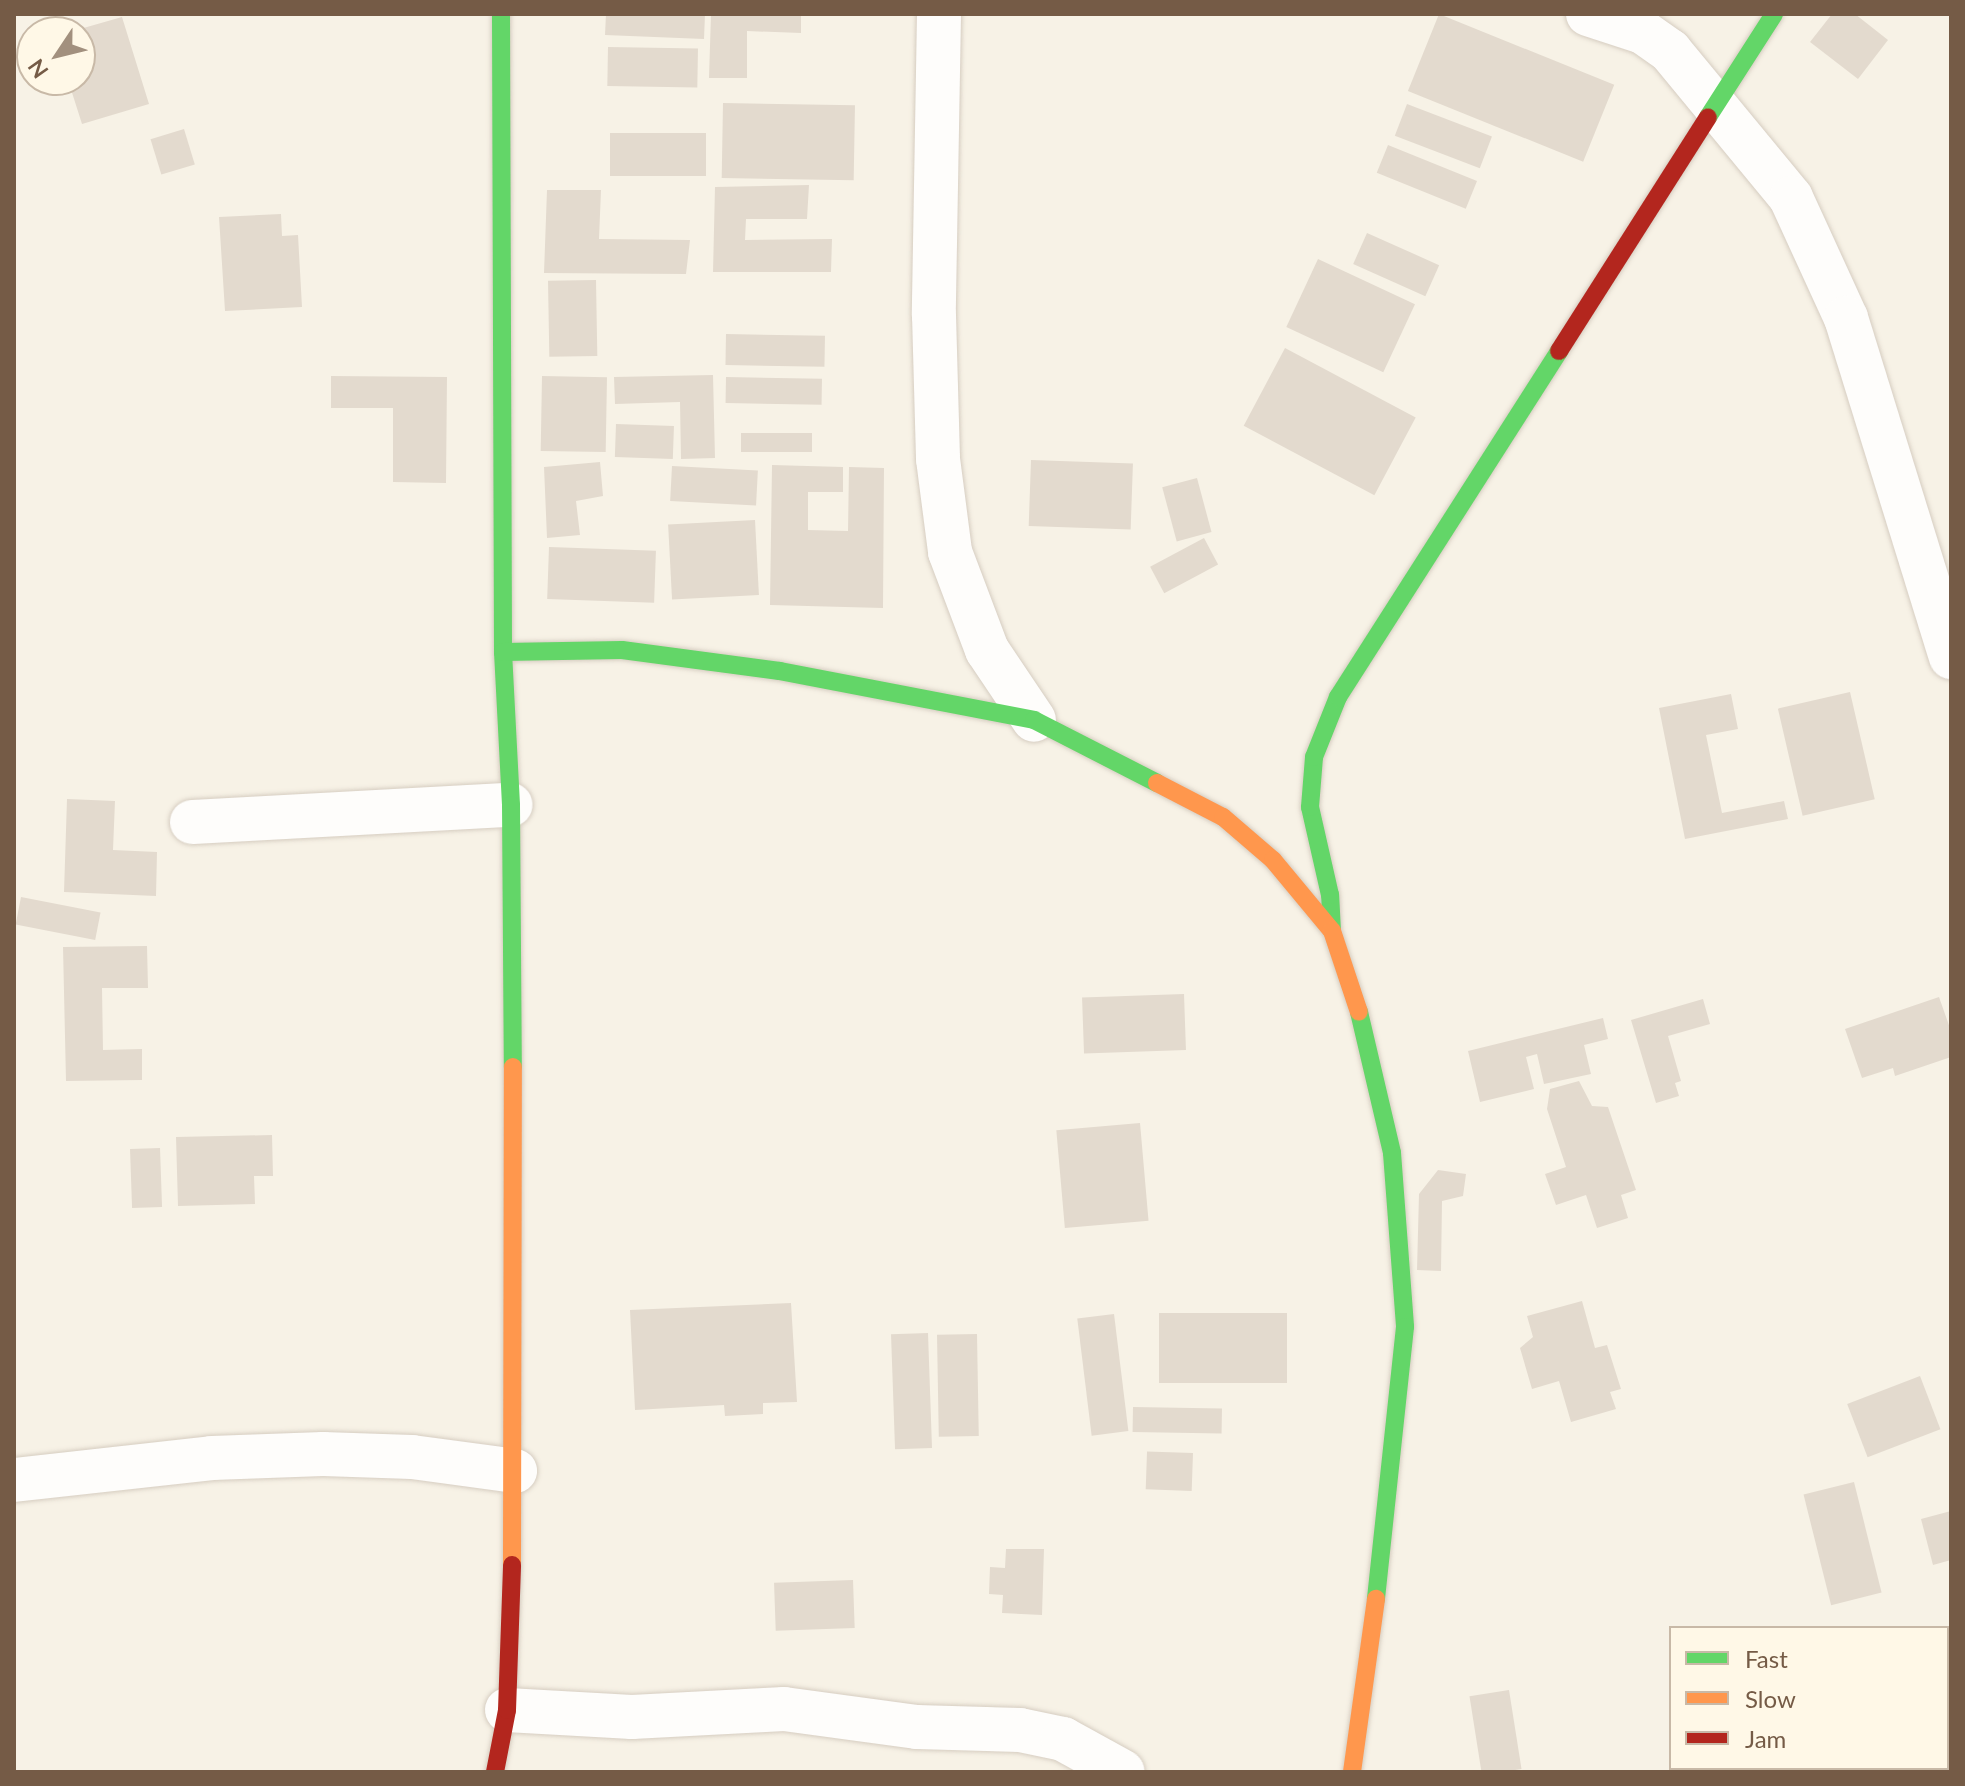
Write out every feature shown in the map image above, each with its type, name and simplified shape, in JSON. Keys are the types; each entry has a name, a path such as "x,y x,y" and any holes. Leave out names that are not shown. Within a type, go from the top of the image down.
{"street":[{"path":"495,1772 507,1710 515,1471 511,805 503,652 501,14"},
{"path":"939,14 934,315 938,459 950,552 987,650 1034,720"},
{"path":"1588,14 1643,32 1670,51 1716,101 1791,198 1846,318 1951,657"},
{"path":"1352,1772 1393,1475 1405,1327 1392,1153 1366,1032 1332,931 1330,895 1310,807 1314,757 1338,697 1774,14"},
{"path":"503,652 638,652 780,671 1034,720 1223,817 1273,860 1332,931"},
{"path":"192,822 511,805"},
{"path":"14,1480 212,1458 323,1454 412,1457 515,1471"},
{"path":"507,1710 632,1717 784,1709 917,1727 1020,1730 1063,1739 1123,1772"}],"building":[{"path":"606,14 705,14 704,39 605,35"},
{"path":"711,14 801,14 801,33 747,31 747,78 709,78"},
{"path":"1439,14 1614,85 1583,162 1408,91"},
{"path":"1832,14 1855,14 1888,40 1858,79 1810,42"},
{"path":"122,17 149,104 82,124 73,96 96,96 96,24"},
{"path":"608,47 698,49 697,88 607,86"},
{"path":"723,103 855,105 854,180 722,178"},
{"path":"1407,104 1492,137 1480,168 1395,136"},
{"path":"184,129 195,164 161,175 151,139"},
{"path":"610,133 706,133 706,176 610,176"},
{"path":"1388,145 1477,181 1466,209 1377,173"},
{"path":"809,185 807,219 746,219 745,240 832,239 831,272 713,272 715,187"},
{"path":"547,190 601,190 599,239 690,240 686,274 544,273"},
{"path":"281,214 282,236 298,235 302,307 225,311 219,217"},
{"path":"1367,233 1439,265 1425,296 1353,264"},
{"path":"1318,259 1415,304 1383,372 1286,327"},
{"path":"596,280 597,356 549,357 548,281"},
{"path":"726,334 825,336 824,367 725,365"},
{"path":"1285,348 1416,417 1374,495 1244,426"},
{"path":"713,375 715,458 681,459 680,402 615,404 614,377"},
{"path":"331,376 447,377 446,483 393,482 393,408 331,408"},
{"path":"542,376 607,377 606,452 541,451"},
{"path":"726,377 822,379 822,405 726,403"},
{"path":"616,424 674,426 673,459 615,457"},
{"path":"741,433 812,433 812,452 741,452"},
{"path":"1031,460 1133,464 1131,530 1029,526"},
{"path":"600,462 603,496 576,501 580,535 547,538 544,467"},
{"path":"772,465 843,467 843,492 808,492 808,530 848,531 849,467 884,468 883,608 770,605"},
{"path":"672,466 758,471 756,505 670,501"},
{"path":"1197,478 1211,532 1177,541 1162,487"},
{"path":"755,520 759,595 672,599 668,525"},
{"path":"1204,538 1218,564 1164,593 1150,567"},
{"path":"549,547 656,551 654,603 547,599"},
{"path":"1850,692 1875,799 1803,816 1778,709"},
{"path":"1731,694 1738,729 1706,735 1722,813 1784,801 1788,819 1685,839 1659,708"},
{"path":"67,799 115,801 113,850 157,852 156,896 64,892"},
{"path":"21,897 101,912 95,940 16,924"},
{"path":"147,946 148,988 102,988 103,1050 142,1049 142,1080 66,1081 63,947"},
{"path":"1184,994 1186,1050 1084,1054 1082,998"},
{"path":"1939,997 1951,1031 1951,1057 1895,1076 1893,1068 1862,1078 1845,1029"},
{"path":"1703,999 1710,1024 1668,1036 1681,1081 1675,1083 1679,1096 1656,1103 1631,1020"},
{"path":"1603,1018 1608,1039 1584,1045 1591,1074 1544,1084 1537,1054 1526,1057 1534,1089 1480,1102 1468,1051"},
{"path":"1579,1081 1592,1106 1608,1107 1636,1190 1621,1195 1628,1218 1597,1228 1586,1195 1556,1205 1545,1174 1566,1167 1547,1109 1550,1089"},
{"path":"1140,1123 1149,1221 1065,1228 1056,1130"},
{"path":"272,1135 273,1176 254,1176 255,1204 178,1206 176,1137"},
{"path":"160,1148 162,1207 132,1208 130,1149"},
{"path":"1438,1170 1466,1174 1463,1196 1442,1201 1441,1271 1417,1270 1419,1194"},
{"path":"1582,1301 1595,1348 1607,1345 1621,1389 1610,1392 1616,1409 1571,1422 1559,1381 1532,1389 1520,1348 1533,1337 1527,1316"},
{"path":"791,1303 797,1402 763,1403 763,1414 725,1416 724,1405 635,1410 630,1310"},
{"path":"1159,1313 1287,1313 1287,1383 1159,1383"},
{"path":"1114,1314 1128,1431 1092,1436 1077,1319"},
{"path":"928,1333 932,1448 895,1449 891,1334"},
{"path":"977,1334 979,1436 939,1437 937,1335"},
{"path":"1920,1376 1940,1429 1868,1457 1847,1404"},
{"path":"1133,1407 1222,1409 1222,1434 1133,1432"},
{"path":"1147,1451 1193,1453 1192,1491 1146,1489"},
{"path":"1854,1482 1882,1593 1831,1605 1804,1495"},
{"path":"1951,1511 1951,1560 1933,1565 1921,1519"},
{"path":"1006,1549 1044,1549 1042,1615 1002,1613 1003,1595 989,1594 990,1567 1005,1568"},
{"path":"853,1580 855,1628 776,1631 774,1583"},
{"path":"1509,1690 1522,1769 1481,1772 1469,1696"}],"traffic: fast":[{"path":"501,14 503,652 511,805 513,1067"},
{"path":"1708,117 1774,14"},
{"path":"1332,931 1330,895 1310,807 1314,757 1338,697 1559,351"},
{"path":"503,652 622,650 780,671 1034,720 1157,783"},
{"path":"1359,1012 1392,1153 1405,1327 1376,1599"}],"traffic: slow":[{"path":"1157,783 1223,817 1273,860 1332,931 1359,1012"},
{"path":"512,1565 513,1067"},
{"path":"1352,1772 1376,1599"}],"traffic: jam":[{"path":"1559,351 1708,117"},
{"path":"495,1772 507,1710 512,1565"}]}
